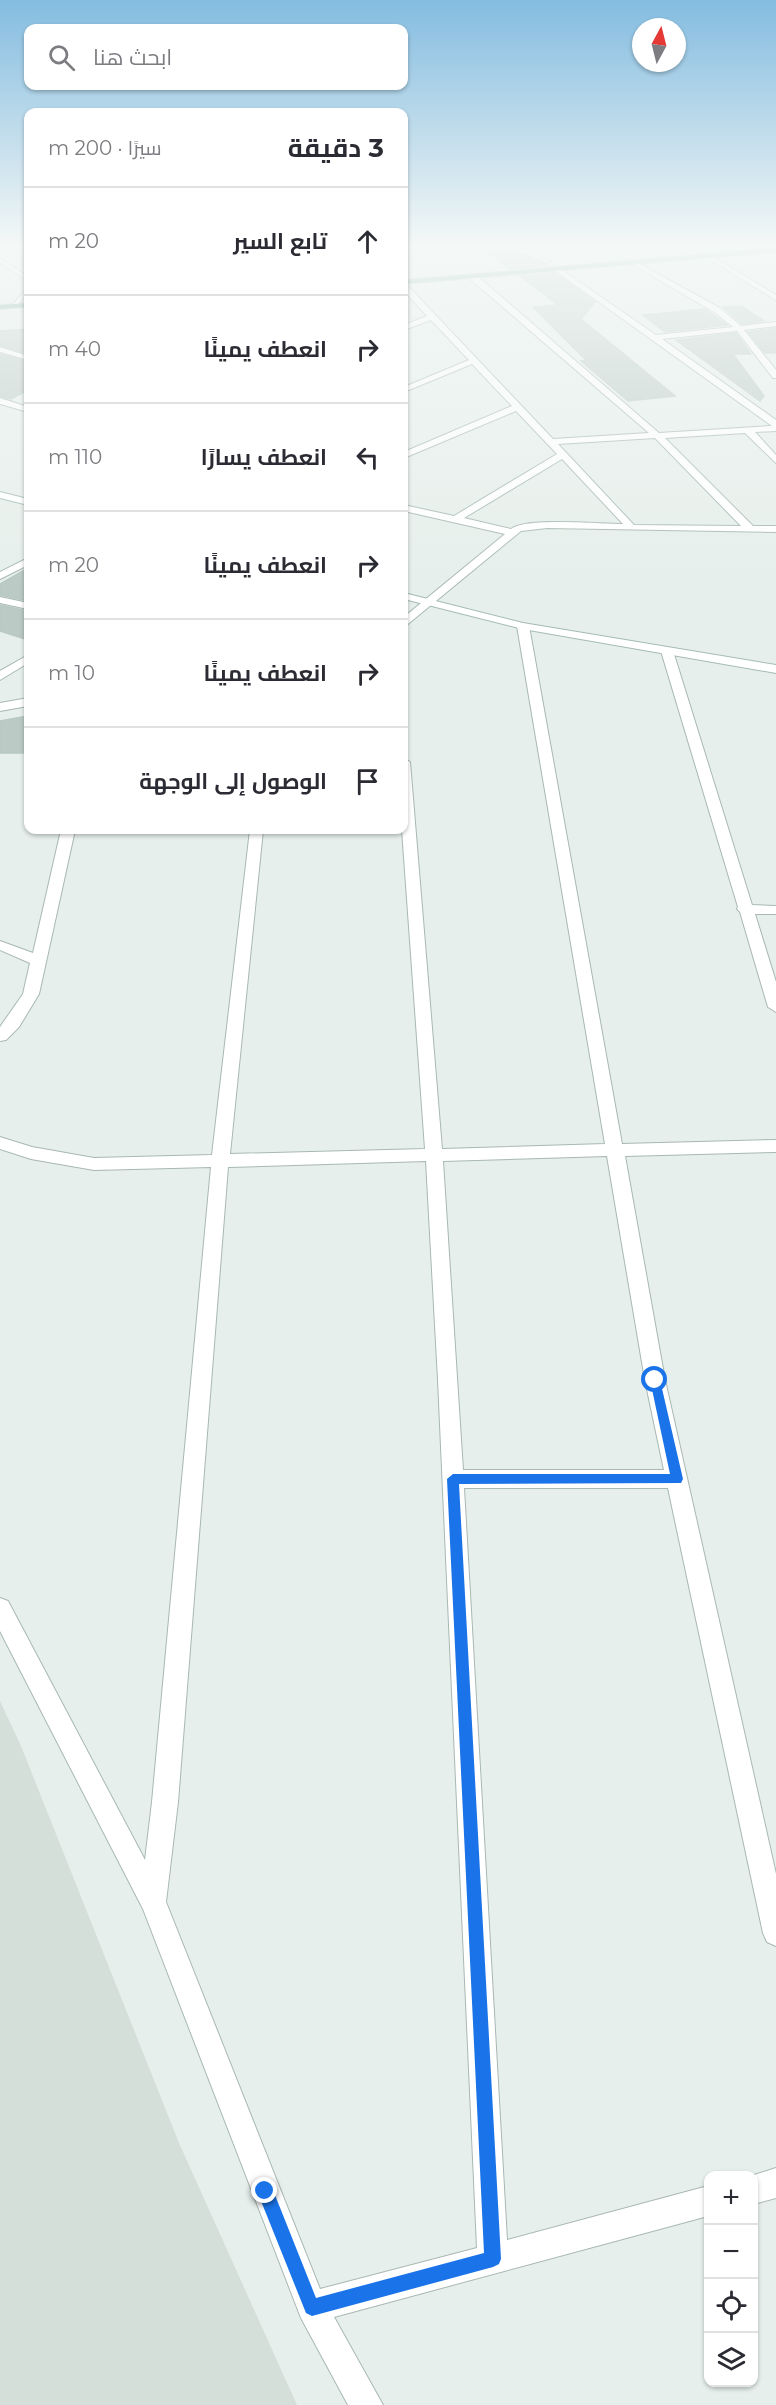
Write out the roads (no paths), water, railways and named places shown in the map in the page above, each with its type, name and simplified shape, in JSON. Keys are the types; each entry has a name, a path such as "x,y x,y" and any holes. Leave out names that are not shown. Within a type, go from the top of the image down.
{"street":[{"path":"469,357 632,528"},
{"path":"566,357 658,437 749,528"},
{"path":"680,357 776,426"},
{"path":"762,357 776,376"},
{"path":"408,387 473,361"},
{"path":"0,400 24,409"},
{"path":"0,411 16,406"},
{"path":"408,453 517,407"},
{"path":"551,442 658,437 776,426"},
{"path":"748,430 776,460"},
{"path":"456,519 563,455"},
{"path":"1,496 24,500"},
{"path":"408,508 511,532"},
{"path":"408,619 518,528 547,525 776,529"},
{"path":"0,576 24,563"},
{"path":"408,597 523,626 776,669"},
{"path":"0,600 24,605"},
{"path":"523,626 655,1380 776,1933"},
{"path":"667,651 744,909 776,1007"},
{"path":"0,676 24,661"},
{"path":"0,707 24,703"},
{"path":"408,815 434,1156 493,2259"},
{"path":"0,1036 24,1007 30,994 67,834"},
{"path":"153,1902 165,1802 220,1162 257,834"},
{"path":"744,909 776,910"},
{"path":"0,945 39,961"},
{"path":"0,1143 31,1153 94,1164 776,1146"},
{"path":"453,1479 677,1479"},
{"path":"0,1608 153,1902 312,2307 347,2374 367,2405"},
{"path":"758,2188 776,2183"},
{"path":"312,2307 704,2202"}]}
